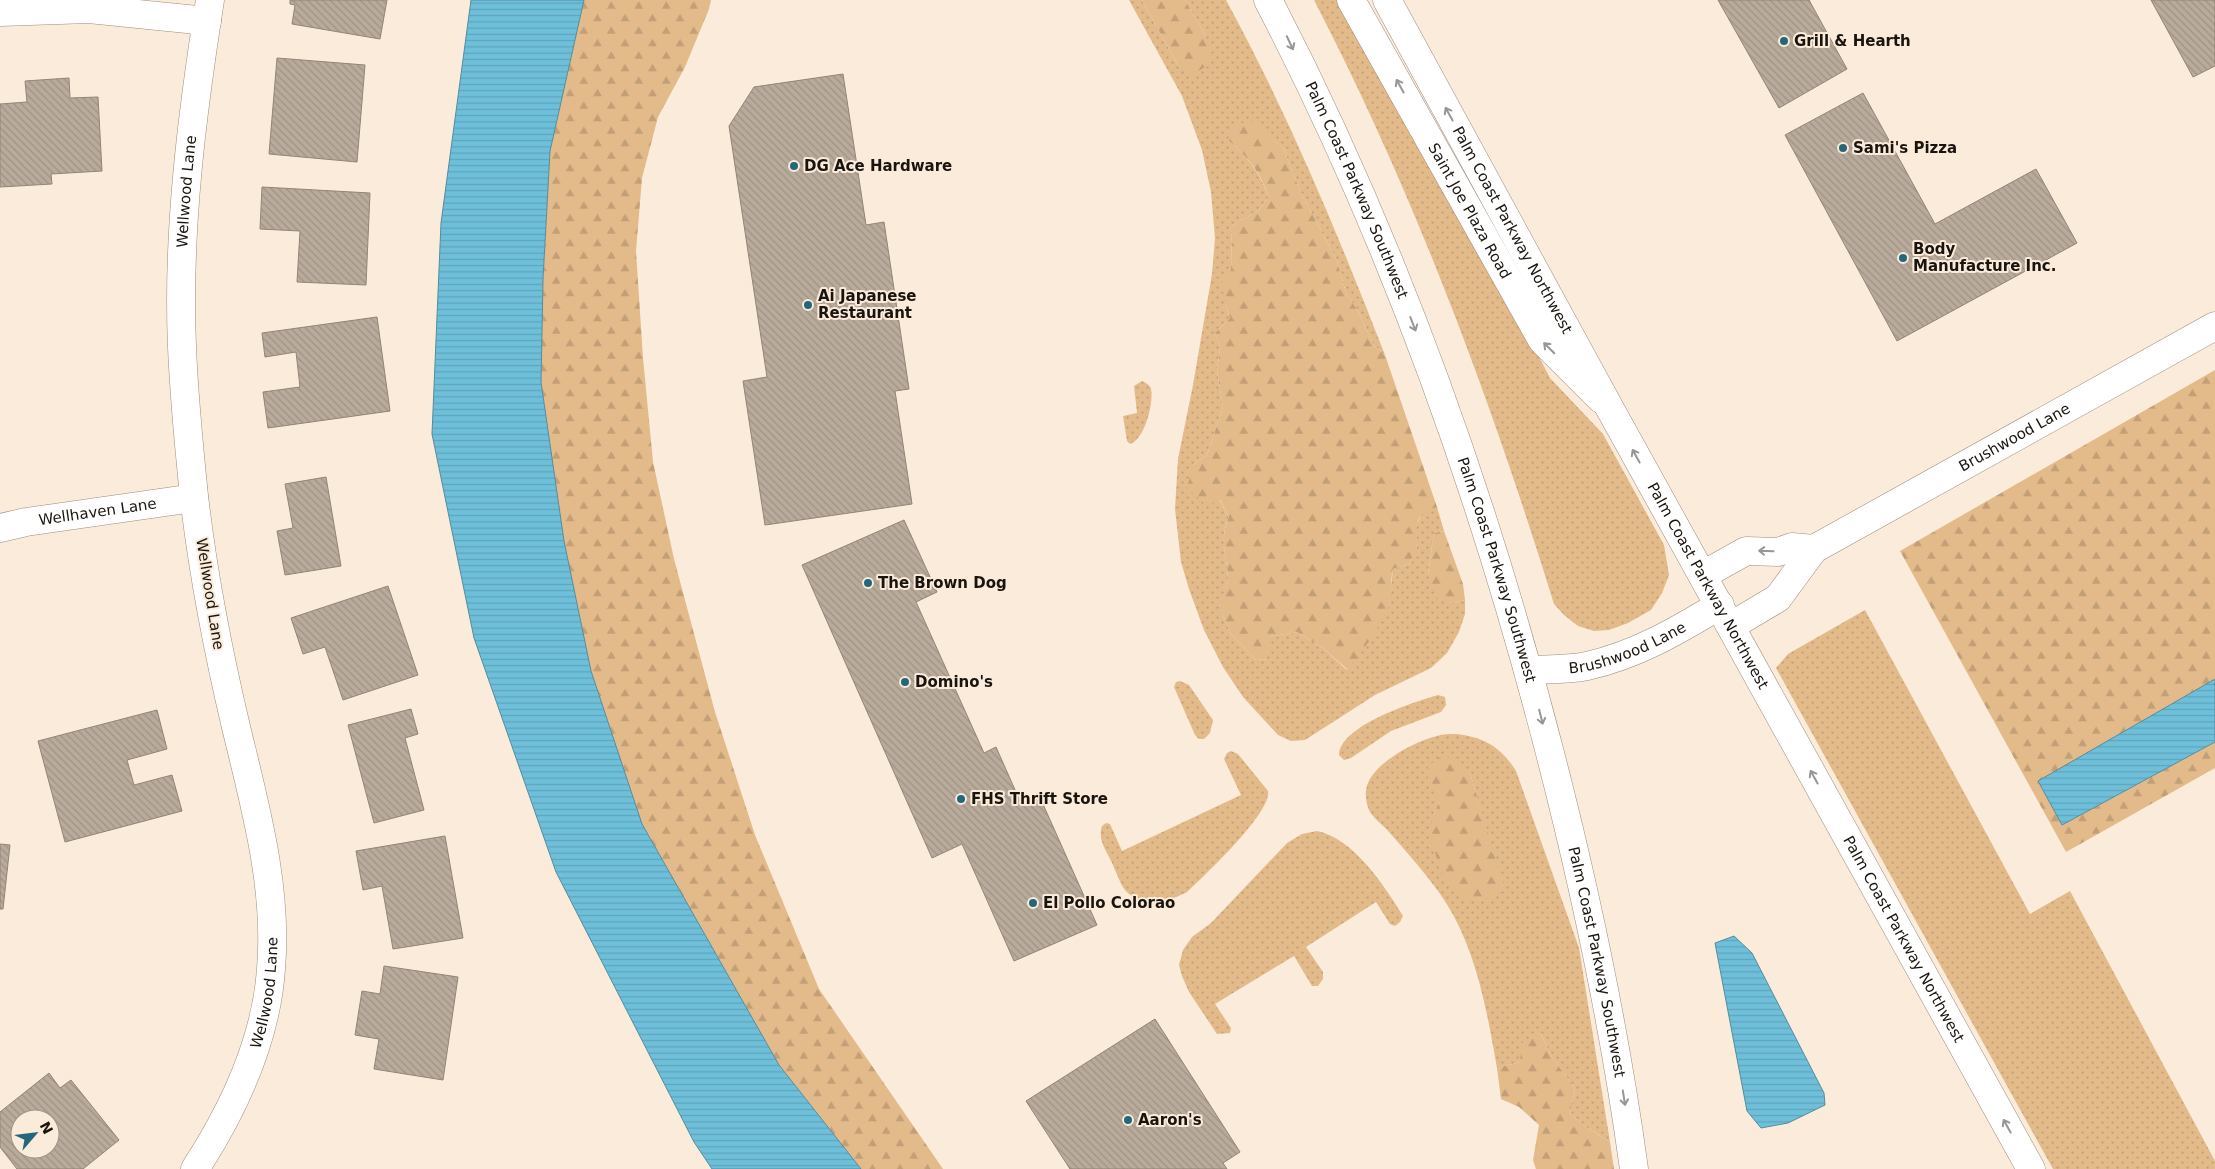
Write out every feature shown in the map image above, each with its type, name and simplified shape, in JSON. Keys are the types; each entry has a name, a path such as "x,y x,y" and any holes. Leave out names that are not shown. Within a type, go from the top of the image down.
{"street":[{"name":"Palm Coast Parkway Southwest","path":"1268,0 1365,205 1402,297 1477,499 1529,670 1592,928 1624,1097 1634,1169"},
{"name":"Saint Joe Plaza Road","path":"1352,0 1542,340 1609,407"},
{"name":"Palm Coast Parkway Northwest","path":"1388,0 1609,407 2031,1169"},
{"path":"0,12 89,9 208,10"},
{"name":"Wellwood Lane","path":"195,1169 225,1118 253,1055 268,994 272,949 270,890 265,859 215,630 194,498 182,346 182,285 188,168 208,10"},
{"name":"Brushwood Lane","path":"1529,670 1585,666 1626,656 1661,640 1778,598 1814,549 2215,326"},
{"name":"Wellhaven Lane","path":"0,528 26,522 194,498"},
{"path":"1703,575 1746,551 1778,552 1792,547 1814,549"}],"green space":[{"path":"584,0 711,0 685,67 658,117 642,178 636,251 643,358 653,462 674,559 715,712 755,835 819,989 943,1169 861,1169 779,1065 642,824 591,671 564,541 541,382 543,279 550,151"},
{"path":"1129,0 1142,0 1179,67 1206,36 1185,0 1226,0 1249,43 1311,175 1385,355 1373,344 1358,311 1346,293 1337,261 1301,193 1283,148 1271,138 1229,141 1253,166 1262,180 1269,197 1259,210 1232,226 1231,270 1225,304 1230,318 1215,333 1220,347 1217,371 1223,407 1207,455 1193,465 1219,499 1229,517 1224,533 1228,580 1219,606 1231,634 1256,660 1269,659 1269,637 1297,632 1323,648 1347,670 1389,604 1393,569 1410,563 1417,546 1415,527 1423,512 1437,507 1444,531 1434,533 1428,573 1450,603 1465,600 1465,614 1459,632 1447,653 1431,668 1375,695 1305,740 1291,741 1278,735 1243,697 1223,667 1204,630 1181,562 1175,509 1178,459 1212,274 1215,238 1211,192 1202,150 1182,96"},
{"path":"1142,0 1185,0 1206,36 1212,55 1205,67 1193,74 1179,67"},
{"path":"1314,0 1340,0 1519,319 1550,378 1603,434 1664,545 1669,575 1662,593 1651,610 1628,623 1609,630 1594,631 1578,626 1554,604 1504,449 1448,297 1385,147"},
{"path":"1253,122 1283,148 1301,193 1337,261 1346,293 1358,311 1373,344 1385,355 1437,507 1420,517 1417,525 1417,546 1410,563 1393,569 1390,600 1382,621 1348,670 1323,648 1297,632 1269,637 1269,659 1256,660 1231,634 1219,606 1228,580 1224,534 1229,517 1220,500 1206,505 1187,488 1193,465 1207,455 1223,407 1217,371 1220,347 1215,333 1230,318 1225,304 1222,282 1231,270 1232,226 1259,210 1269,197 1262,180 1253,166 1229,141 1229,129 1241,123"},
{"path":"2215,370 2215,679 2039,782 2062,825 2215,742 2215,768 2066,852 1900,551"},
{"path":"1142,381 1149,385 1151,389 1151,403 1144,429 1140,436 1130,444 1127,441 1123,416 1137,413 1134,386"},
{"path":"1444,531 1463,584 1465,600 1450,603 1437,598 1428,573 1434,533"},
{"path":"1865,610 2030,914 2070,891 2215,1161 2215,1169 2053,1169 1776,668 1788,654"},
{"path":"1180,681 1189,685 1213,720 1210,733 1204,739 1199,739 1195,735 1174,687 1176,682"},
{"path":"1438,695 1445,697 1446,705 1441,712 1391,731 1351,758 1344,760 1339,755 1343,744 1351,734 1364,725 1396,709"},
{"path":"1439,735 1466,735 1491,745 1504,756 1516,771 1579,948 1610,1142 1570,1114 1575,1089 1550,1054 1541,1034 1520,1062 1497,1068 1477,974 1460,928 1449,907 1430,880 1368,808 1366,793 1369,781 1384,763 1417,743","holes":["1470,773 1503,886 1433,815 1439,802"]},
{"path":"1231,751 1238,754 1268,791 1266,801 1249,828 1187,892 1172,899 1155,902 1139,900 1132,896 1123,887 1101,839 1102,826 1106,823 1110,824 1122,851 1241,795 1224,759 1227,753"},
{"path":"1446,756 1470,773 1504,886 1487,899 1467,900 1444,879 1430,838 1433,815 1439,802 1428,781 1428,767 1436,759"},
{"path":"1317,831 1330,835 1355,853 1377,877 1403,916 1395,926 1390,924 1376,902 1306,947 1323,972 1323,979 1318,986 1312,986 1294,956 1215,1004 1231,1028 1230,1033 1217,1034 1189,992 1182,976 1179,965 1183,950 1192,937 1211,923 1287,843 1302,834"},
{"path":"1541,1034 1550,1054 1575,1089 1570,1114 1610,1142 1614,1169 1536,1169 1533,1160 1539,1125 1519,1107 1501,1099 1497,1068 1520,1062 1522,1043"}],"water":[{"path":"471,0 584,0 550,151 543,279 541,382 564,541 591,671 642,824 779,1065 861,1169 712,1169 694,1142 556,872 474,638 432,434 441,223"},
{"path":"2215,679 2215,742 2062,825 2038,781"},
{"path":"1734,936 1752,953 1824,1093 1825,1105 1788,1123 1761,1128 1747,1111 1715,943"}],"building":[{"path":"290,0 387,0 380,39 292,24 295,5 290,4"},
{"path":"1718,0 1809,0 1847,69 1779,108"},
{"path":"2151,0 2215,0 2215,66 2193,77"},
{"path":"277,58 365,65 357,162 269,154"},
{"path":"843,74 866,225 884,222 909,389 895,391 912,504 765,525 743,381 767,377 729,126 754,87"},
{"path":"69,78 70,98 98,97 102,171 51,174 52,184 0,187 0,104 27,102 25,81"},
{"path":"1863,93 1935,224 2036,169 2077,243 1897,341 1785,135"},
{"path":"262,187 370,193 366,285 297,282 300,231 260,229"},
{"path":"377,317 390,411 268,428 263,392 300,387 296,352 265,357 262,333"},
{"path":"326,477 341,566 285,575 277,531 293,528 285,484"},
{"path":"904,520 937,592 916,602 984,753 996,747 1020,801 1038,793 1097,925 1014,961 962,844 932,858 802,565"},
{"path":"388,586 418,675 343,700 325,647 303,654 291,618"},
{"path":"411,709 418,734 405,738 424,810 374,823 348,725"},
{"path":"157,710 167,749 127,760 134,785 172,775 182,811 65,842 38,741"},
{"path":"445,836 463,938 393,949 382,886 363,890 356,851"},
{"path":"0,844 10,845 3,909 0,909"},
{"path":"384,966 458,977 443,1080 374,1069 379,1039 355,1035 362,991 380,994"},
{"path":"1155,1019 1240,1152 1223,1163 1227,1169 1070,1169 1026,1101"},
{"path":"49,1073 60,1088 71,1080 119,1140 83,1169 17,1169 0,1147 0,1112"}],"place":[{"name":"Grill & Hearth","path":"1784,41"},
{"name":"Sami's Pizza","path":"1843,148"},
{"name":"DG Ace Hardware","path":"794,166"},
{"name":"Body Manufacture Inc.","path":"1903,258"},
{"name":"Ai Japanese Restaurant","path":"808,305"},
{"name":"The Brown Dog","path":"868,583"},
{"name":"Domino's","path":"905,682"},
{"name":"FHS Thrift Store","path":"961,799"},
{"name":"El Pollo Colorao","path":"1033,903"},
{"name":"Aaron's","path":"1128,1120"}]}
